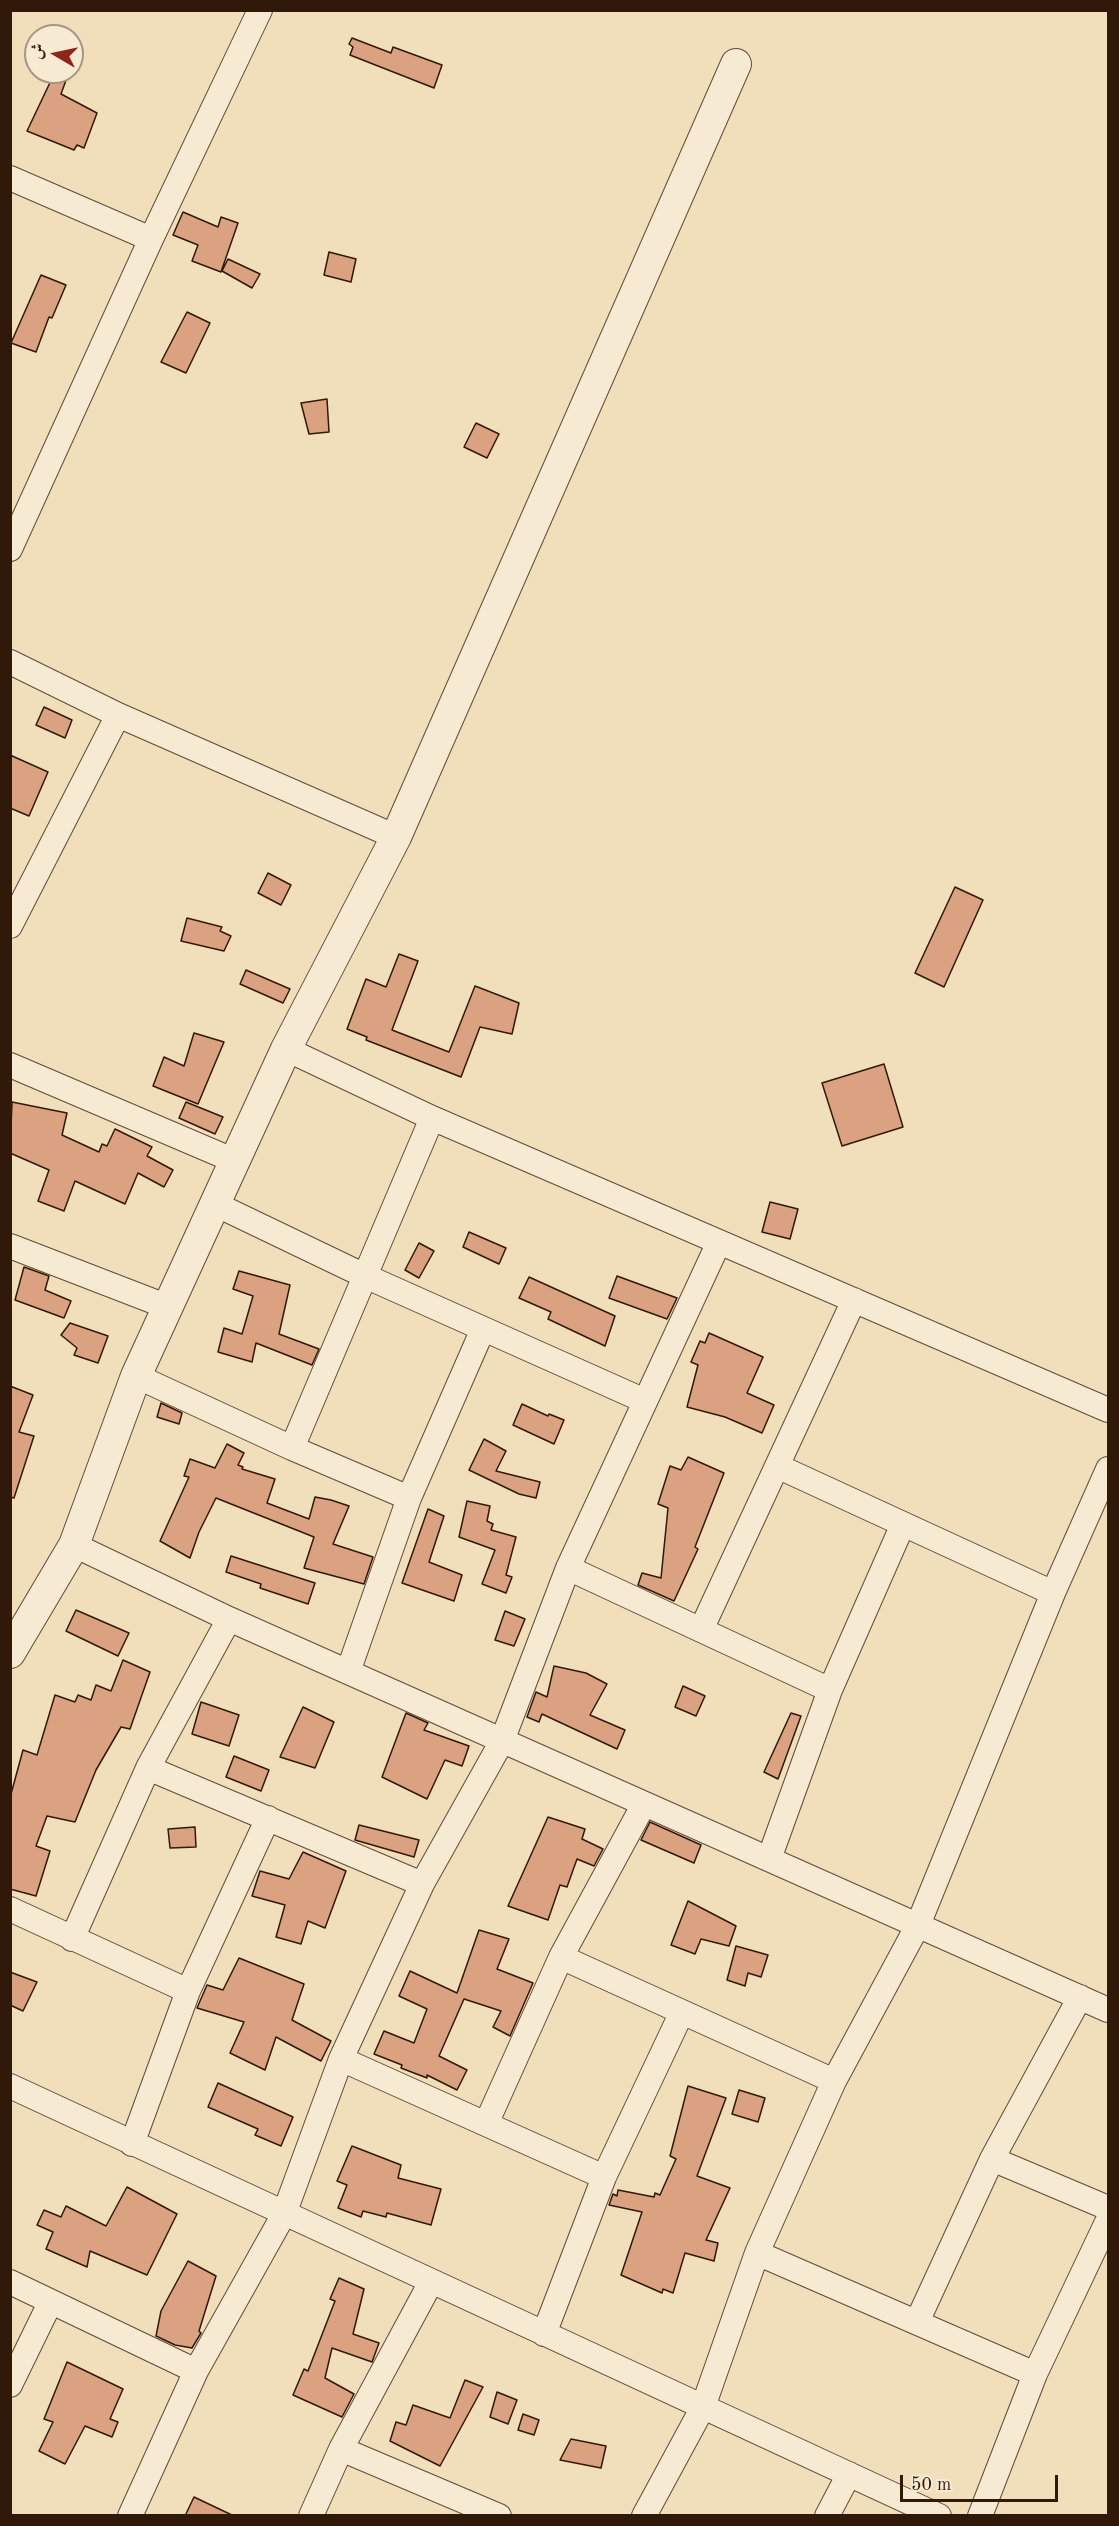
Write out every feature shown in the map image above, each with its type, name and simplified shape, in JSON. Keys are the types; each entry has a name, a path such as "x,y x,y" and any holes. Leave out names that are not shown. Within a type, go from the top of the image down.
{"street":[{"path":"10,549 151,239 260,10"},
{"path":"10,1653 74,1545 136,1376 286,1049 396,837 736,64"},
{"path":"10,178 151,239"},
{"path":"10,662 118,715 396,837"},
{"path":"10,926 118,715"},
{"path":"286,1049 432,1118 1108,1410"},
{"path":"10,1065 235,1161"},
{"path":"292,1448 432,1118"},
{"path":"215,1204 365,1276 645,1401"},
{"path":"130,2516 196,2371 284,2214 341,2059 422,1884 502,1741 568,1568 719,1242"},
{"path":"10,1246 168,1307"},
{"path":"701,1630 854,1300"},
{"path":"348,1672 409,1498 483,1329"},
{"path":"136,1376 292,1448 409,1498"},
{"path":"777,1466 1053,1593"},
{"path":"644,2516 703,2407 757,2253 834,2081 918,1926 1053,1593 1108,1469"},
{"path":"769,1859 830,1690 903,1524"},
{"path":"74,1545 229,1620 1108,2010"},
{"path":"568,1568 830,1690"},
{"path":"72,1939 148,1768 229,1620"},
{"path":"148,1768 422,1884"},
{"path":"486,2124 561,1957 644,1804"},
{"path":"132,2144 188,1991 268,1818"},
{"path":"10,1909 188,1991"},
{"path":"561,1957 834,2081"},
{"path":"917,2322 992,2159 1080,1997"},
{"path":"544,2334 604,2176 682,2012"},
{"path":"341,2059 604,2176"},
{"path":"10,2086 939,2516"},
{"path":"992,2159 1108,2208"},
{"path":"981,2516 1035,2374 1108,2220"},
{"path":"757,2253 1035,2374"},
{"path":"10,2282 196,2371"},
{"path":"311,2516 341,2449 430,2282"},
{"path":"10,2385 50,2302"},
{"path":"341,2449 455,2507 499,2516"},
{"path":"827,2516 849,2474"}],"building":[{"path":"352,38 391,53 393,47 442,65 434,88 350,55 353,47 349,44"},
{"path":"49,84 65,84 61,94 97,113 84,148 77,145 74,150 27,131"},
{"path":"183,212 218,227 221,217 238,223 221,272 192,261 198,245 173,235"},
{"path":"329,252 356,259 351,282 324,275"},
{"path":"228,259 260,274 252,288 222,271"},
{"path":"41,275 66,285 52,318 49,317 36,352 11,343"},
{"path":"187,312 210,323 186,373 161,362"},
{"path":"327,399 329,432 309,434 301,403"},
{"path":"476,423 499,434 487,458 464,447"},
{"path":"44,707 72,720 65,738 36,725"},
{"path":"10,755 48,772 29,816 10,808"},
{"path":"268,873 291,885 281,905 258,893"},
{"path":"955,887 983,900 944,987 915,973"},
{"path":"187,918 222,927 220,931 231,936 224,951 181,941"},
{"path":"399,954 418,961 392,1030 449,1052 475,986 519,1003 512,1034 480,1027 461,1077 366,1040 367,1037 347,1029 366,979 386,987"},
{"path":"246,970 290,989 283,1003 240,984"},
{"path":"194,1033 224,1042 198,1104 153,1086 164,1057 184,1066"},
{"path":"884,1064 903,1127 842,1146 822,1083"},
{"path":"12,1102 67,1113 62,1135 99,1152 102,1144 107,1146 115,1129 152,1147 147,1156 173,1170 164,1187 138,1173 125,1204 75,1181 64,1211 38,1201 49,1170 10,1153"},
{"path":"186,1102 223,1117 215,1134 179,1118"},
{"path":"770,1202 798,1209 790,1239 762,1232"},
{"path":"469,1232 506,1248 499,1264 463,1247"},
{"path":"419,1243 434,1251 419,1278 405,1270"},
{"path":"24,1267 49,1276 45,1290 71,1301 64,1318 15,1300"},
{"path":"239,1271 290,1285 279,1334 319,1349 312,1365 256,1343 252,1362 218,1352 224,1328 242,1334 253,1296 233,1289"},
{"path":"617,1276 677,1298 667,1319 609,1298"},
{"path":"529,1277 615,1316 605,1346 548,1319 551,1312 519,1298"},
{"path":"70,1323 108,1336 98,1363 74,1355 77,1348 61,1335"},
{"path":"709,1333 763,1357 747,1393 774,1405 762,1433 725,1417 687,1407 698,1365 691,1362 700,1341 705,1343"},
{"path":"10,1386 33,1395 19,1432 34,1436 14,1498 10,1497"},
{"path":"161,1403 182,1413 179,1424 157,1417"},
{"path":"522,1404 548,1416 549,1414 564,1420 554,1444 513,1425"},
{"path":"484,1439 506,1451 496,1471 540,1482 536,1498 519,1494 469,1470"},
{"path":"227,1444 244,1453 238,1465 243,1467 242,1469 275,1479 267,1503 309,1519 315,1497 349,1506 333,1544 373,1557 364,1584 304,1568 314,1537 216,1498 199,1532 190,1558 160,1541 189,1477 184,1476 190,1459 215,1468"},
{"path":"688,1457 724,1473 695,1547 698,1549 674,1601 638,1585 642,1573 661,1578 668,1508 658,1504 670,1466 681,1470"},
{"path":"467,1501 490,1506 487,1521 493,1524 491,1530 516,1537 506,1575 512,1577 506,1593 482,1584 495,1550 459,1537"},
{"path":"428,1509 444,1516 429,1562 462,1575 454,1601 402,1583"},
{"path":"231,1556 315,1583 308,1604 260,1588 261,1584 226,1572"},
{"path":"76,1610 129,1633 118,1656 66,1631"},
{"path":"505,1611 525,1619 514,1646 495,1640"},
{"path":"123,1660 150,1672 130,1729 121,1727 96,1770 75,1822 47,1816 36,1846 50,1851 36,1896 10,1889 11,1794 23,1750 37,1755 55,1695 75,1702 78,1695 91,1700 96,1685 111,1691"},
{"path":"554,1666 586,1673 607,1684 590,1715 625,1730 617,1749 542,1714 539,1722 527,1717 536,1692 547,1697"},
{"path":"683,1686 705,1696 696,1716 675,1707"},
{"path":"201,1702 239,1715 229,1746 192,1734"},
{"path":"303,1707 334,1722 315,1768 280,1757"},
{"path":"406,1713 428,1723 424,1730 469,1746 462,1766 445,1760 427,1799 382,1777"},
{"path":"791,1713 801,1716 778,1779 764,1772"},
{"path":"234,1756 269,1770 261,1791 226,1777"},
{"path":"548,1817 585,1829 582,1839 603,1849 594,1866 577,1859 567,1887 560,1885 548,1920 508,1906"},
{"path":"650,1822 701,1845 694,1863 641,1840"},
{"path":"359,1825 419,1840 414,1857 355,1840"},
{"path":"195,1827 196,1847 170,1848 168,1829"},
{"path":"303,1852 346,1871 325,1928 308,1921 301,1944 276,1937 285,1905 252,1896 260,1871 289,1879"},
{"path":"688,1901 736,1926 729,1946 701,1939 695,1954 671,1945"},
{"path":"479,1930 509,1939 497,1969 533,1983 510,2036 493,2027 501,2011 464,1999 439,2056 467,2070 457,2090 427,2075 427,2078 401,2068 402,2065 374,2054 384,2031 414,2043 427,2009 399,1996 410,1971 457,1993"},
{"path":"736,1946 768,1955 761,1977 748,1973 745,1986 727,1980"},
{"path":"239,1958 304,1984 292,2020 331,2041 321,2061 276,2037 265,2070 230,2053 244,2022 197,2008 207,1985 223,1990"},
{"path":"10,1972 37,1982 23,2011 10,2005"},
{"path":"218,2083 293,2117 281,2146 255,2135 258,2129 208,2107"},
{"path":"688,2086 726,2098 697,2176 730,2188 706,2240 718,2243 714,2261 685,2253 673,2293 663,2289 662,2293 621,2275 642,2212 609,2205 613,2194 617,2196 618,2190 654,2197 655,2193 660,2195 676,2159 670,2156"},
{"path":"739,2090 765,2098 758,2122 732,2114"},
{"path":"352,2146 401,2165 398,2178 441,2189 431,2225 387,2213 386,2217 363,2211 361,2217 338,2208 347,2185 337,2181"},
{"path":"127,2187 177,2214 147,2275 90,2251 87,2267 46,2249 53,2232 37,2225 44,2210 61,2217 66,2206 106,2226"},
{"path":"188,2261 216,2276 199,2331 201,2333 192,2348 175,2345 156,2336 161,2311"},
{"path":"339,2278 364,2289 353,2334 379,2343 372,2362 332,2348 325,2378 354,2394 342,2417 293,2395 304,2369 308,2371 335,2301 330,2299"},
{"path":"67,2362 123,2389 110,2419 118,2422 112,2437 85,2426 65,2464 39,2451 53,2422 44,2419"},
{"path":"465,2380 483,2387 440,2466 390,2441 396,2422 406,2425 413,2405 450,2418"},
{"path":"497,2392 517,2400 508,2424 490,2417"},
{"path":"523,2414 539,2420 534,2435 518,2430"},
{"path":"571,2439 606,2446 601,2468 560,2460"},
{"path":"194,2497 234,2516 185,2516"}]}
